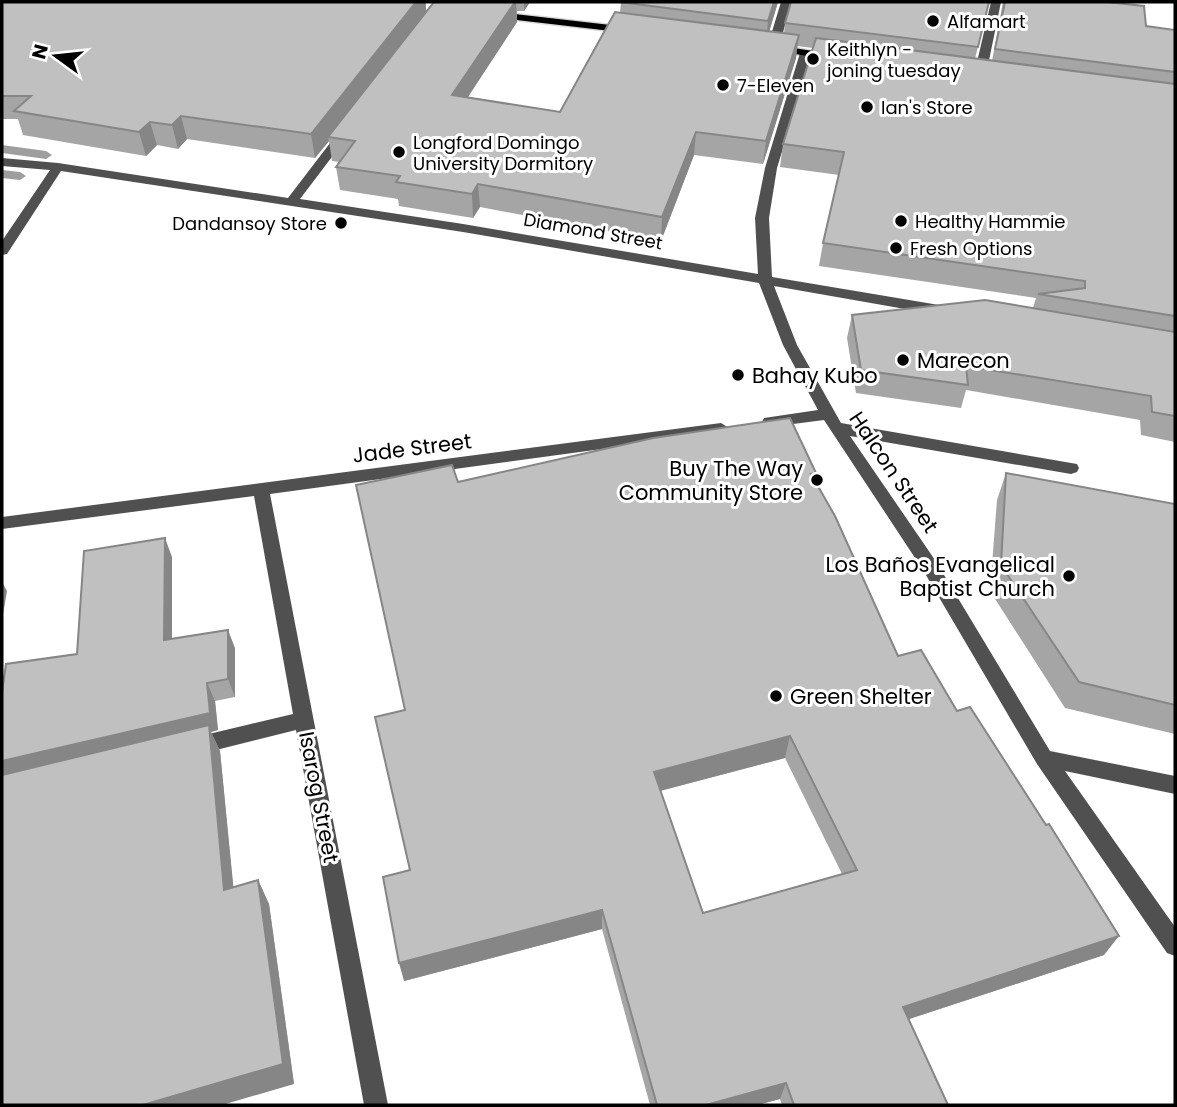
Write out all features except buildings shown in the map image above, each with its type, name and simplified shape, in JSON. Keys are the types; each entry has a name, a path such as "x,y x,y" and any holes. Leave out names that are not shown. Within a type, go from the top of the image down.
{"main road":[{"path":"484,14 634,31"},
{"path":"767,47 846,59"},
{"path":"974,75 993,77"}],"street":[{"path":"767,47 786,2"},
{"path":"974,75 996,2"},
{"name":"Halcon Street","path":"806,53 771,168 762,218 765,280 790,345 832,421 929,565 1044,758 1175,945"},
{"path":"290,202 355,117"},
{"name":"Diamond Street","path":"2,162 58,167 290,202 957,313"},
{"path":"2,251 58,167"},
{"path":"760,423 832,421 1071,468"},
{"name":"Jade Street","path":"2,523 732,427"},
{"name":"Isarog Street","path":"261,489 376,1105"},
{"path":"173,752 305,720"},
{"path":"1044,758 1175,785"}],"waterway":[{"path":"2,149 46,155"},
{"path":"2,174 20,176"}],"place":[{"name":"Alfamart","path":"933,21"},
{"name":"Keithlyn - joning tuesday","path":"813,59"},
{"name":"7-Eleven","path":"723,85"},
{"name":"Ian's Store","path":"867,107"},
{"name":"Longford Domingo University Dormitory","path":"399,152"},
{"name":"Healthy Hammie","path":"901,221"},
{"name":"Dandansoy Store","path":"341,223"},
{"name":"Fresh Options","path":"896,248"},
{"name":"Marecon","path":"903,360"},
{"name":"Bahay Kubo","path":"738,375"},
{"name":"Buy The Way Community Store","path":"817,480"},
{"name":"Los Baños Evangelical Baptist Church","path":"1069,576"},
{"name":"Green Shelter","path":"776,696"}]}
